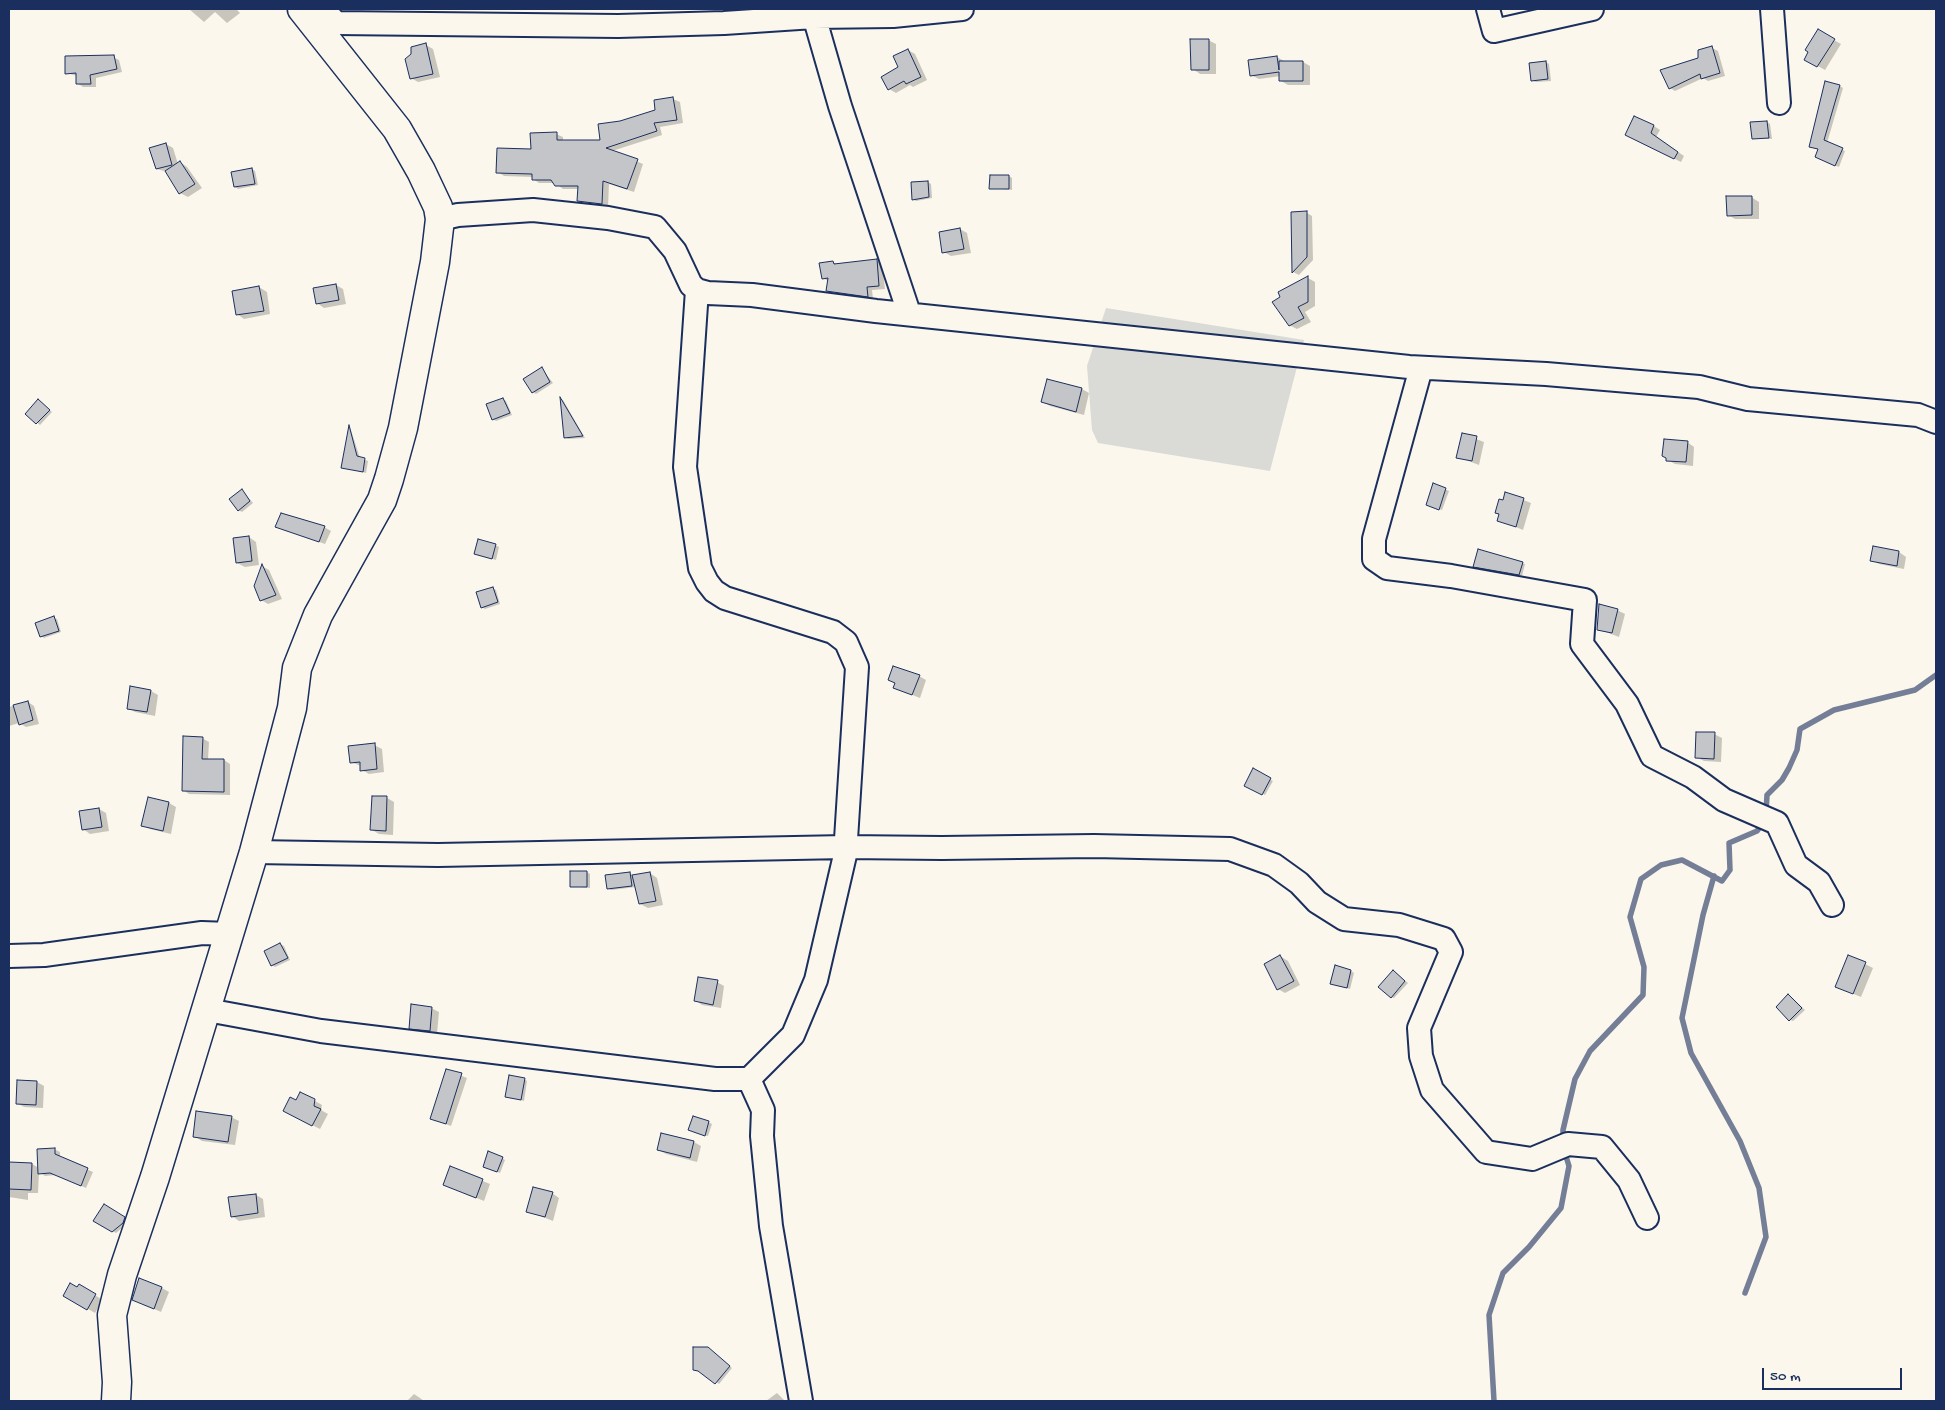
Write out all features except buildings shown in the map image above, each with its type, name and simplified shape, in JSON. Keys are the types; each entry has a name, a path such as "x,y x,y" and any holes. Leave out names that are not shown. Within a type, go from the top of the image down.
{"street":[{"path":"119,1401 112,1315 122,1275 207,1010 254,852 292,708 297,668 308,637 382,500 389,479 403,428 435,262 440,219 433,198 397,128 302,9"},
{"path":"323,9 336,23 618,26 724,23 813,13 893,16 962,9"},
{"path":"1488,9 1494,31 1592,9"},
{"path":"1772,9 1779,103"},
{"path":"813,13 840,106 909,313"},
{"path":"440,219 458,215 533,210 608,218 655,227 675,251 691,285 697,290 1243,351 1422,368 1546,374 1699,387 1748,399 1918,415 1936,422"},
{"path":"207,1010 321,1031 733,1081 749,1079 793,1034 816,980 845,847 857,667 846,642 832,632 725,598 714,592 700,568 685,467 697,290"},
{"path":"1422,368 1374,539 1374,559 1387,568 1451,576 1585,600 1582,644 1627,704 1652,756 1693,777 1724,800 1776,823 1796,865 1819,882 1832,905"},
{"path":"254,852 438,855 845,847 1094,846 1230,849 1274,865 1299,884 1317,902 1344,919 1399,925 1444,939 1450,952 1419,1028 1421,1056 1432,1090 1486,1152 1532,1159 1568,1144 1602,1148 1629,1180 1647,1218"},
{"path":"9,956 44,955 202,933 229,934"},
{"path":"749,1079 763,1110 762,1136 771,1226 801,1401"}],"shaded area":[{"path":"1106,308 1304,340 1270,471 1098,443 1092,430 1087,366"}],"waterway":[{"path":"1766,812 1767,795 1782,780 1789,768 1797,750 1800,729 1834,710 1915,690 1936,675"},
{"path":"1563,1140 1563,1130 1575,1079 1590,1051 1643,995 1644,967 1630,917 1641,879 1661,865 1682,860 1722,881 1730,870 1729,843 1757,831 1763,823"},
{"path":"1714,876 1703,915 1682,1018 1691,1053 1740,1141 1759,1188 1766,1237 1745,1293"},
{"path":"1494,1401 1489,1315 1503,1273 1529,1247 1561,1208 1569,1166 1564,1150"}]}
